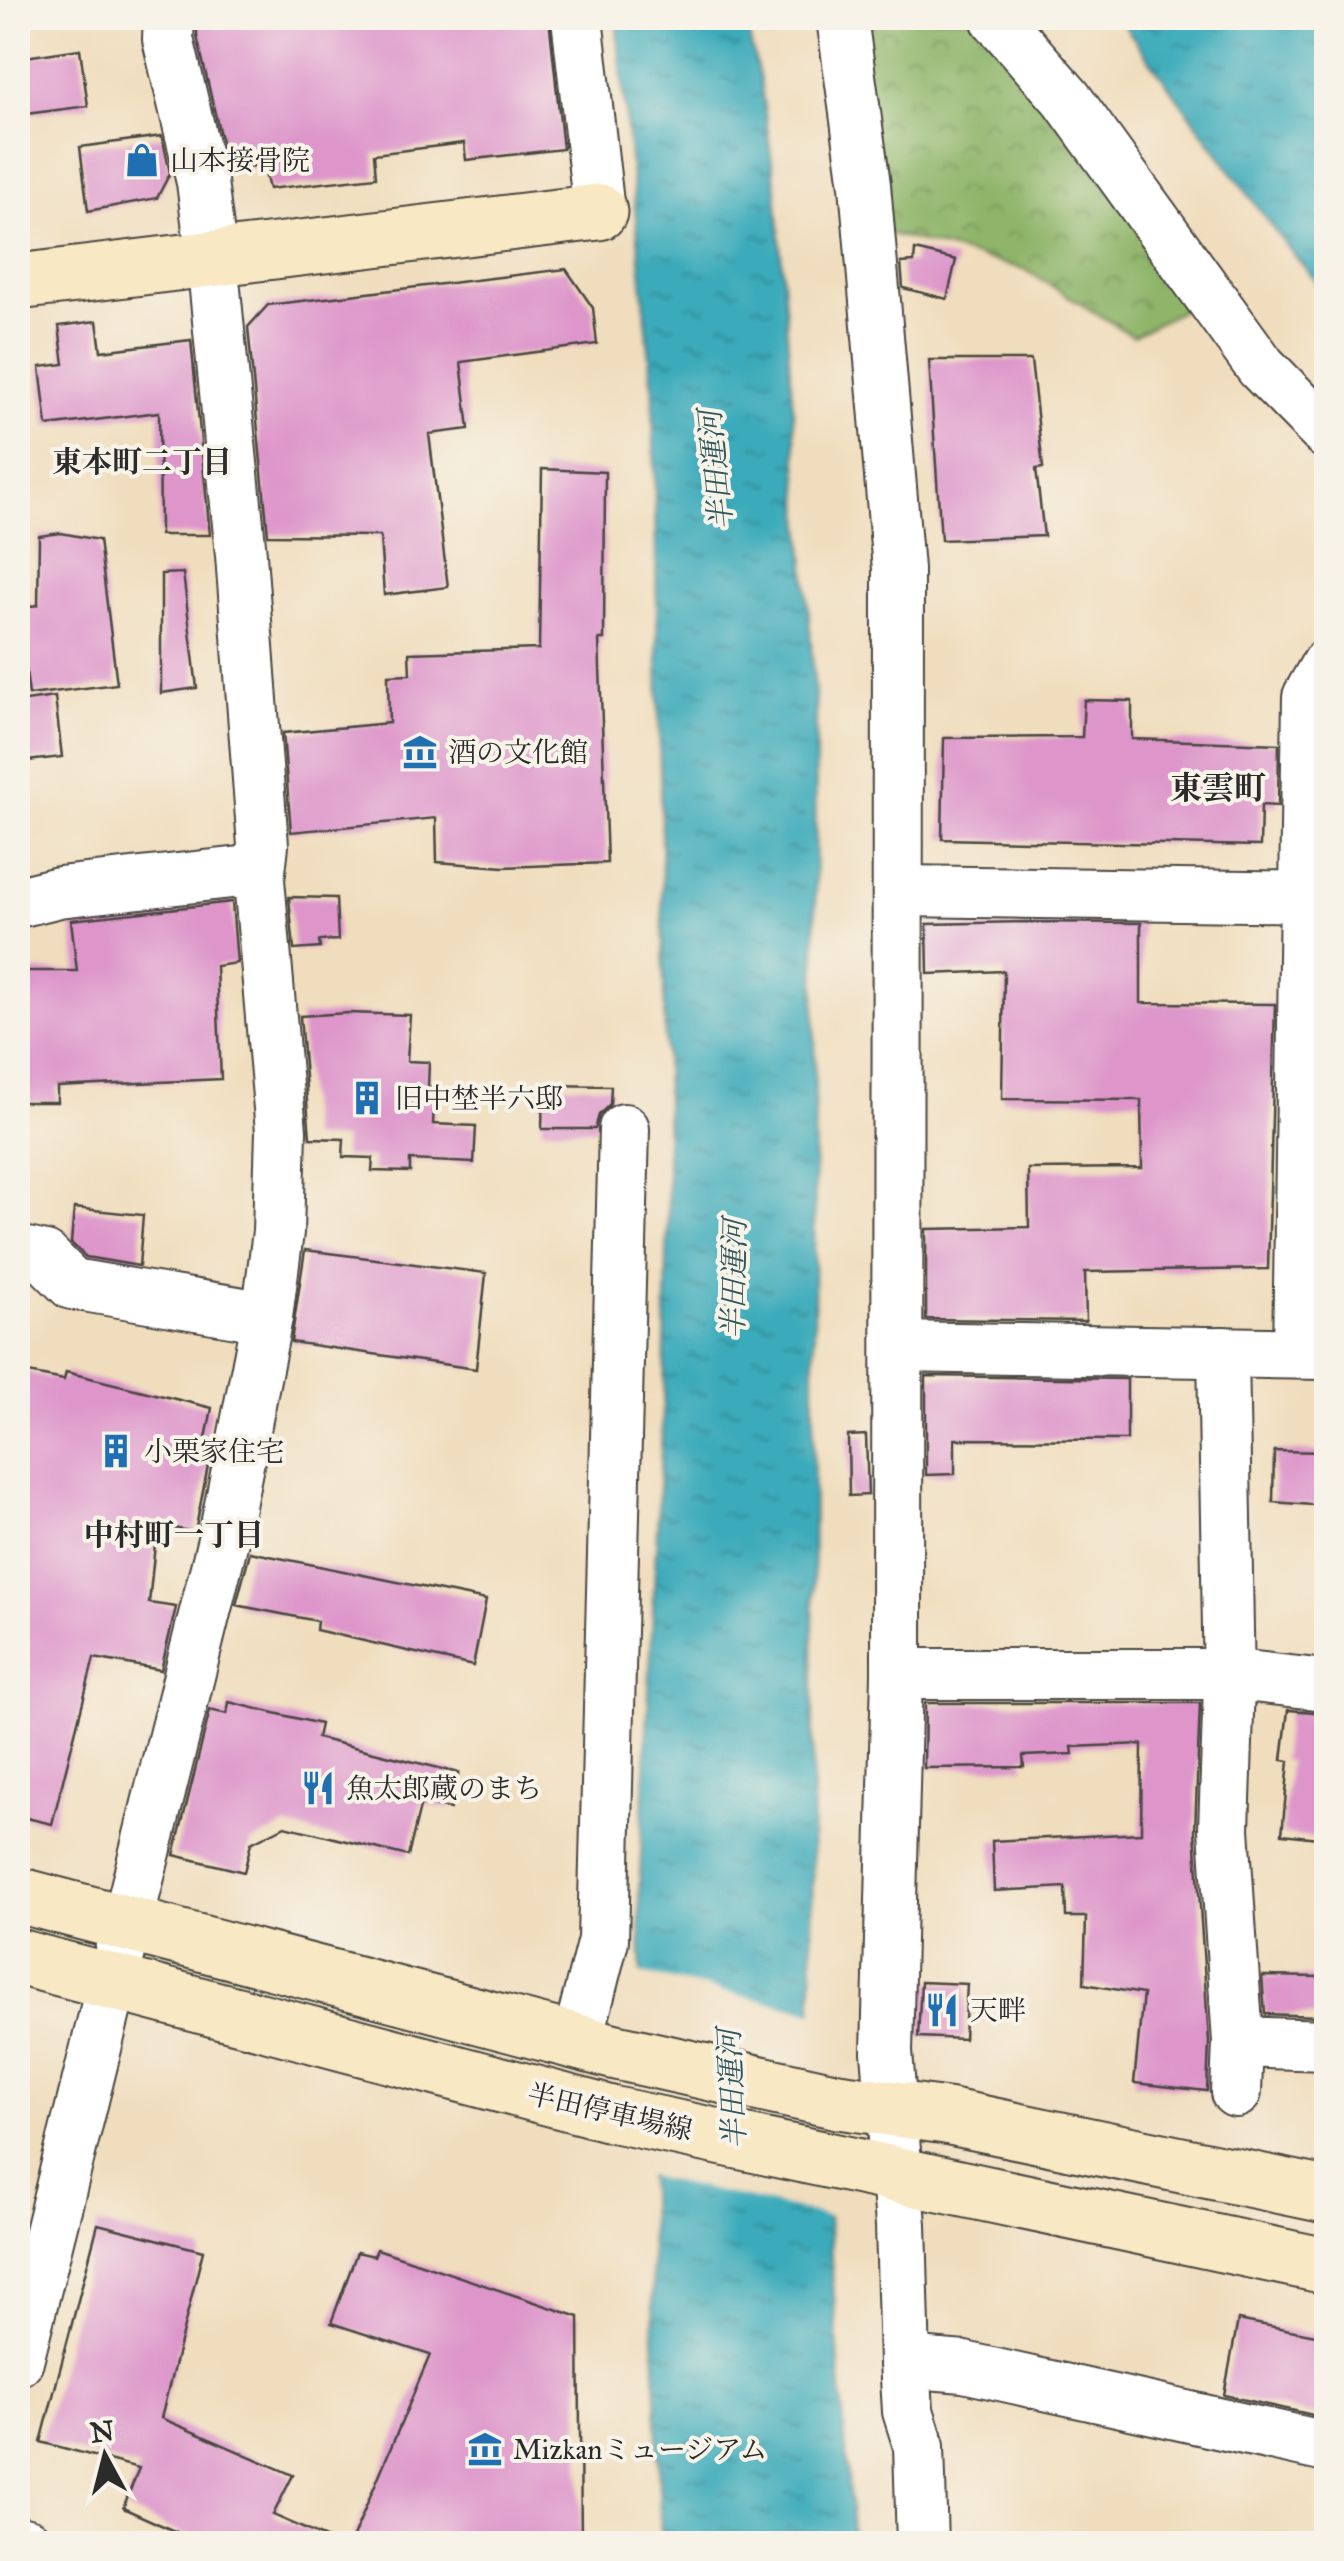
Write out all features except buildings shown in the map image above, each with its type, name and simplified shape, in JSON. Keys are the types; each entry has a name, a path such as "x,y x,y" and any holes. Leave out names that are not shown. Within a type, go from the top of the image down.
{"main road":[{"path":"18,282 599,212"},
{"path":"18,1895 595,2047 824,2098 946,2116 1326,2195"},
{"name":"半田停車場線","path":"18,1957 611,2114 1326,2266"}],"street":[{"path":"18,2360 240,1466 278,1232 280,1131 241,555 202,182 168,39 169,18"},
{"path":"577,18 599,212"},
{"path":"842,18 866,186 898,569 900,1347 888,2052 904,2362 908,2411 919,2446 922,2544"},
{"path":"996,18 1067,100 1261,367 1326,433"},
{"path":"900,1347 1312,1354 1314,896 1308,697 1323,677"},
{"path":"18,902 58,892 260,870"},
{"path":"900,891 1314,896"},
{"path":"595,2047 602,1940 624,1129"},
{"path":"18,1252 45,1257 72,1284 267,1317"},
{"path":"1223,1352 1228,1674 1224,1829 1238,2042 1236,2092"},
{"path":"897,1674 1228,1674 1326,1684"},
{"path":"1238,2042 1326,2045"},
{"path":"904,2362 964,2367 1326,2447"},
{"path":"18,2542 27,2544"}],"green space":[{"path":"856,18 975,18 1199,301 1133,336 1024,269 887,233"}],"water":[{"name":"半田運河","path":"616,18 744,18 760,79 776,189 816,708 812,2012 853,2543 661,2543 639,1894 664,1388 668,1212 653,390"},
{"path":"1119,18 1326,18 1326,293 1280,238"}],"pier":[{"path":"636,1972 817,2013 832,2217 643,2175"}],"place":[{"name":"山本接骨院","path":"142,160"},
{"name":"酒の文化館","path":"420,752"},
{"name":"旧中埜半六邸","path":"367,1098"},
{"name":"小栗家住宅","path":"116,1451"},
{"name":"魚太郎蔵のまち","path":"318,1788"},
{"name":"天畔","path":"942,2010"},
{"name":"Mizkanミュージアム","path":"485,2449"}],"district":[{"name":"東本町二丁目","path":"142,462"},
{"name":"東雲町","path":"1218,788"},
{"name":"中村町一丁目","path":"174,1535"}]}
